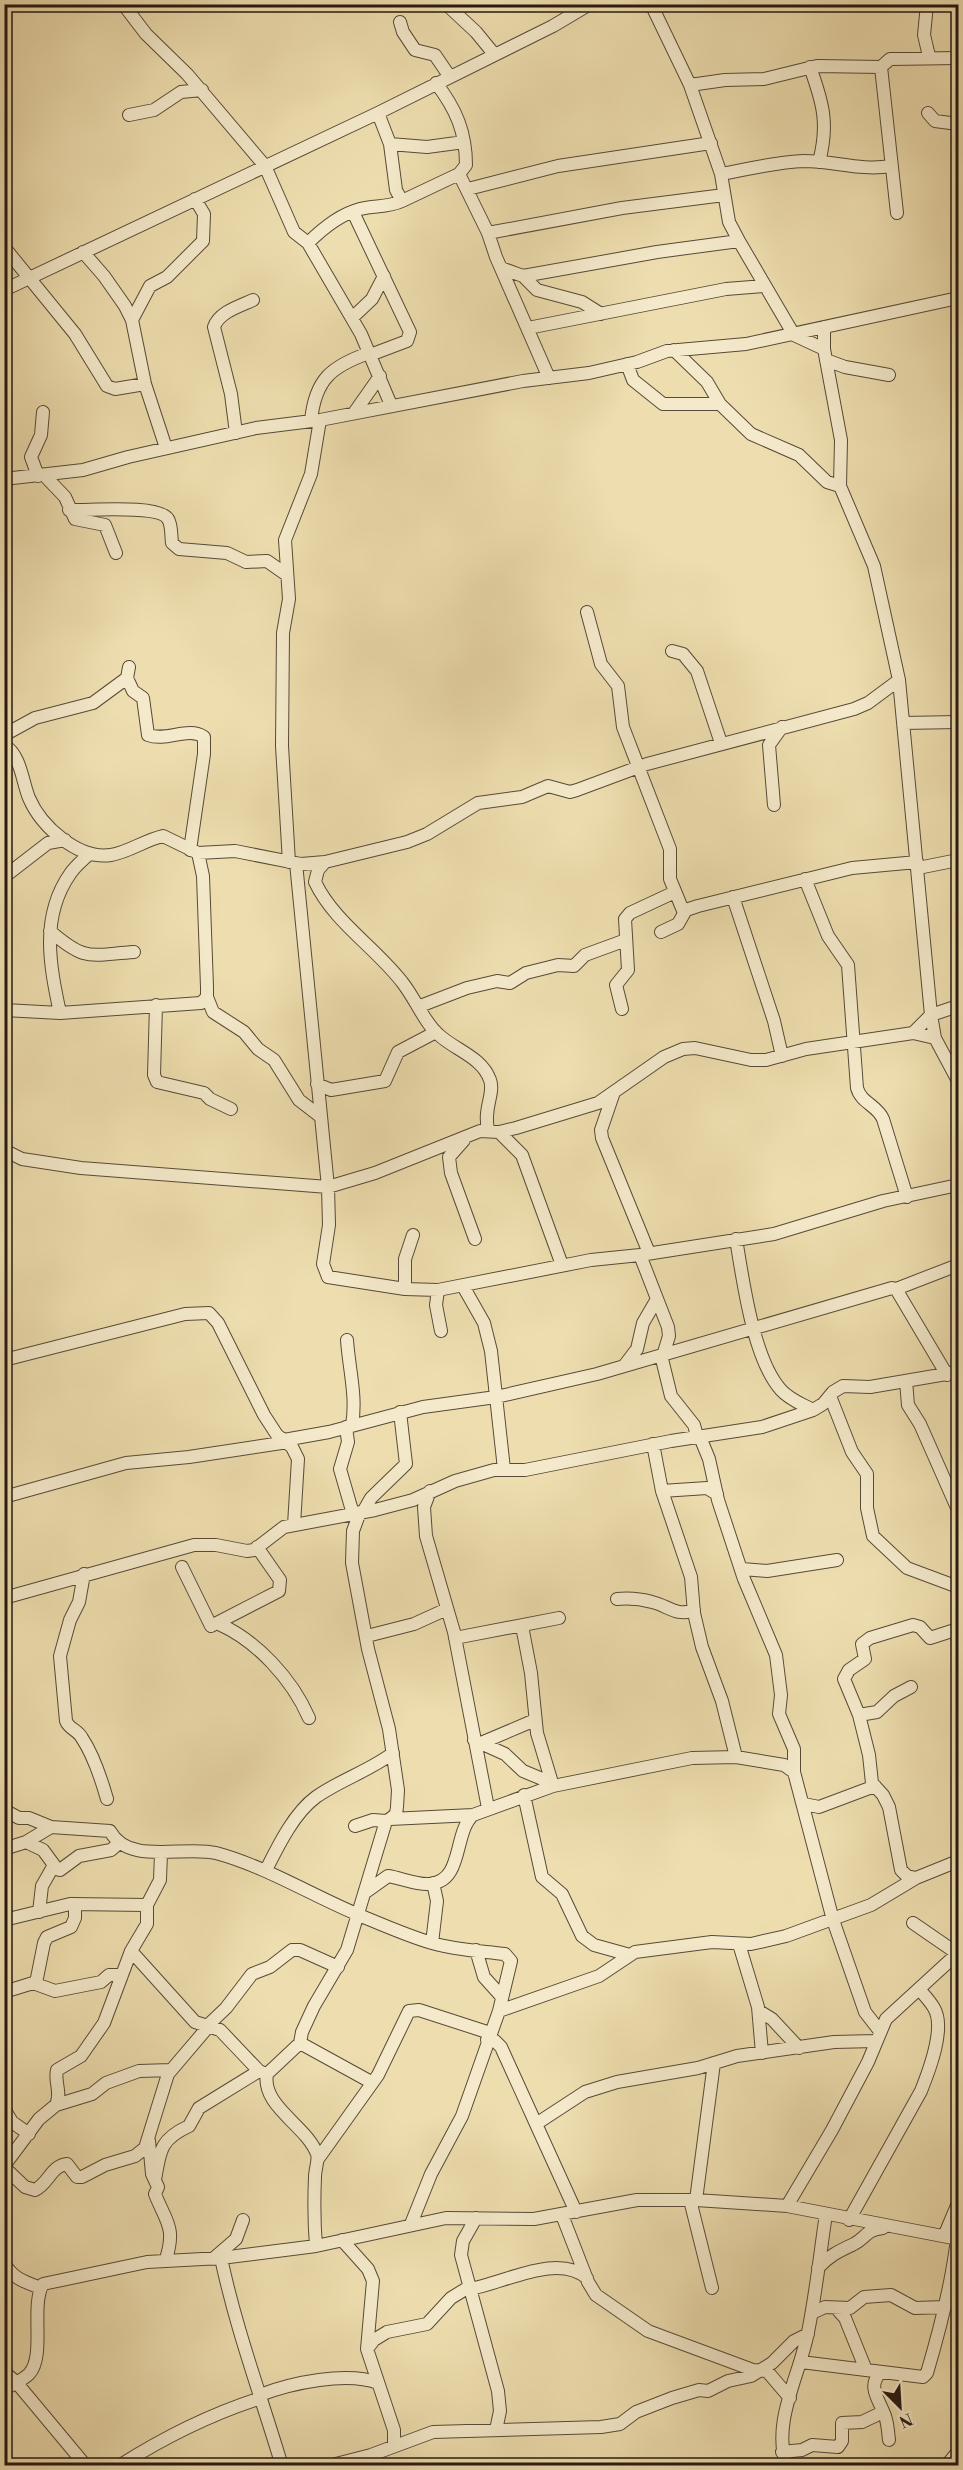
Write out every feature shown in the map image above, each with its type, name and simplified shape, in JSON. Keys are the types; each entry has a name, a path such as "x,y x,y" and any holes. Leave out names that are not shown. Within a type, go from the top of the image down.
{"street":[{"path":"123,4 146,34 202,90 265,166 294,232 308,243 352,318 392,405"},
{"path":"447,4 476,32 494,54"},
{"path":"4,290 378,113 553,26 590,4"},
{"path":"651,4 690,85 711,143 721,174 729,222 794,335 845,367 889,375"},
{"path":"927,4 924,35 929,56"},
{"path":"400,22 411,46 419,52 435,55 450,77"},
{"path":"690,85 725,80 764,79 810,67 881,67 890,59 929,56 958,58"},
{"path":"810,67 825,111 825,130 819,162"},
{"path":"881,67 897,213"},
{"path":"308,243 320,231 352,212 402,201 459,174 466,165 464,142 454,108 436,83"},
{"path":"129,116 154,110 181,92 202,90"},
{"path":"378,113 390,144 396,190 402,201"},
{"path":"928,113 935,121 958,124"},
{"path":"390,144 427,147 464,142"},
{"path":"468,189 558,166 711,143"},
{"path":"721,174 771,165 819,162 860,168 891,166"},
{"path":"459,174 488,233 549,378"},
{"path":"488,233 622,208 724,195"},
{"path":"132,320 150,286 167,277 203,241 204,214 195,199"},
{"path":"352,212 402,311 411,337 335,368 316,397 311,474 287,532 289,598 283,633 282,746 328,1187 329,1225 323,1264 325,1275 337,1281 405,1289 438,1290 562,1265 774,1234 883,1202 958,1185"},
{"path":"523,276 657,252 738,241"},
{"path":"4,247 75,334 107,386 115,389 145,384"},
{"path":"83,252 104,276 132,320 145,384 166,448"},
{"path":"501,268 523,276 537,290 582,303 601,314"},
{"path":"352,318 372,299 384,276"},
{"path":"528,328 726,289 765,286"},
{"path":"7,479 83,470 166,448 236,433 589,373 674,350 746,344 794,335 958,298"},
{"path":"236,433 231,394 214,327 222,315 254,300"},
{"path":"824,327 825,355 840,434 840,486 874,566 899,680 935,1038 958,1081"},
{"path":"674,350 711,386 720,404 751,434 799,455 827,482 840,486"},
{"path":"627,364 633,380 663,404 720,404"},
{"path":"354,413 380,376"},
{"path":"7,479 31,460 41,435 44,412"},
{"path":"31,460 41,476 64,497 75,519 105,525 116,553"},
{"path":"69,510 133,507 165,516 169,521 172,543 179,549 227,553 246,562 267,561 287,575"},
{"path":"587,612 601,664 618,686 623,727 670,849 670,879 684,913 681,922 661,932"},
{"path":"672,651 683,654 697,670 721,743"},
{"path":"4,735 35,718 93,702 128,672 133,691 143,698 148,735 160,739 193,732 204,737 194,852 203,876 207,997 213,1012 244,1032 258,1049 274,1060 299,1100 321,1117"},
{"path":"4,745 15,755 34,808 54,831 90,854 112,855 162,836 194,852 235,851 296,863 324,862 407,842 427,834 478,803 522,797 549,786 570,792 637,767 854,709 868,703 899,680"},
{"path":"903,723 958,722"},
{"path":"774,806 769,745 782,727"},
{"path":"4,878 48,843 65,840"},
{"path":"60,1013 48,957 50,931 57,902 70,874 90,854"},
{"path":"684,913 698,906 852,868 918,865 958,860"},
{"path":"315,882 318,870 324,862"},
{"path":"296,863 315,882 331,910 384,960 420,1006 436,1032 480,1064 490,1078 491,1093 485,1116 493,1130 522,1155 562,1265"},
{"path":"805,879 828,936 848,965 852,1044 859,1094 880,1113 907,1197"},
{"path":"622,1009 616,985 628,970 625,919 630,913 675,892"},
{"path":"733,897 774,1021 782,1056"},
{"path":"50,931 76,952 82,954 134,952"},
{"path":"420,1006 467,988 497,981 510,983 526,973 558,965 574,966 585,955 626,940"},
{"path":"4,1010 60,1013 116,1011 156,1005 191,1005 201,1003 207,997"},
{"path":"156,1005 154,1075 157,1082 167,1087 204,1093 210,1099 231,1109"},
{"path":"913,1033 931,1015 958,1006"},
{"path":"317,1084 331,1090 385,1081 398,1052 436,1032"},
{"path":"4,1150 22,1159 81,1168 328,1187 375,1173 467,1137 565,1114 598,1103 613,1095 642,1071 682,1049 712,1050 752,1060 782,1056 806,1049 852,1044 913,1033 935,1038"},
{"path":"613,1095 601,1130 602,1138 645,1254 669,1332 662,1354 671,1396 694,1425 711,1467 717,1494 742,1569 776,1655 781,1695 779,1714 794,1749 794,1772 833,1920 865,2012 877,2036"},
{"path":"467,1137 449,1156 451,1173 475,1239"},
{"path":"405,1289 405,1259 413,1234"},
{"path":"736,1239 746,1300 756,1330 759,1348 781,1390 791,1399 813,1410"},
{"path":"4,1497 126,1463 189,1457 286,1441 322,1434 400,1412 496,1397 597,1374 662,1354 756,1330 782,1318 896,1288 958,1265"},
{"path":"463,1286 484,1323 491,1351 504,1469"},
{"path":"4,1598 194,1545 216,1545 240,1552 257,1547 276,1531 294,1525 413,1500 455,1481 504,1469 525,1470 652,1444 762,1427 813,1410 843,1386 870,1387 949,1374 896,1288"},
{"path":"438,1290 436,1305 441,1331"},
{"path":"624,1366 638,1349 643,1323 657,1299"},
{"path":"4,1360 185,1314 209,1313 219,1323 264,1415 277,1435 286,1441 298,1459 294,1525"},
{"path":"347,1340 349,1372 352,1379 348,1442 340,1469 359,1513"},
{"path":"906,1381 908,1405 920,1424 958,1510"},
{"path":"830,1396 852,1452 867,1474 867,1508 873,1536 907,1568 958,1587"},
{"path":"155,2180 163,2146 168,2136 189,2126 195,2112 205,2103 263,2072 300,2043 314,2006 338,1967 367,1891 388,1820 396,1814 393,1753 368,1649 351,1554 353,1531 359,1513 406,1464 400,1412"},
{"path":"652,1444 662,1491 691,1577 694,1610 702,1647 735,1741 736,1757"},
{"path":"662,1491 707,1488 717,1494"},
{"path":"430,1491 423,1513 428,1546 455,1638 478,1742 488,1808"},
{"path":"413,1500 423,1513"},
{"path":"182,1567 211,1626 219,1624 279,1591 280,1580 257,1547"},
{"path":"742,1569 767,1571 837,1560"},
{"path":"84,1574 79,1602 70,1620 60,1656 66,1721 68,1726 82,1737 96,1766 107,1799"},
{"path":"617,1599 656,1602 673,1612 684,1614 694,1610"},
{"path":"367,1636 414,1624 447,1609"},
{"path":"455,1638 485,1630 522,1626 559,1618"},
{"path":"219,1624 237,1632 281,1673 297,1693 309,1718"},
{"path":"916,1878 907,1876 901,1870 889,1807 886,1798 875,1786 859,1715 844,1678 849,1670 866,1659 862,1644 864,1641 913,1625 920,1627 930,1638 958,1629"},
{"path":"522,1626 531,1673 535,1720 552,1785"},
{"path":"859,1715 877,1712 894,1696 911,1687"},
{"path":"478,1742 535,1720"},
{"path":"478,1742 505,1755 522,1771 552,1785"},
{"path":"266,1870 292,1825 315,1798 368,1771 393,1753"},
{"path":"367,1891 388,1876 433,1883 451,1872 465,1822 488,1808 552,1785 692,1758 736,1757 784,1765 794,1772"},
{"path":"804,1804 819,1808 875,1786"},
{"path":"524,1795 542,1877 562,1894 576,1928 587,1941 630,1956"},
{"path":"4,1810 19,1818 51,1827 110,1831 119,1843 143,1851 161,1853 204,1851 266,1870 358,1915 432,1943 510,1957 499,2011 488,2036 462,2116 431,2174 411,2224"},
{"path":"355,1826 373,1820 474,1815"},
{"path":"7,1848 26,1842 51,1827"},
{"path":"26,1842 43,1850 57,1869 63,1869 79,1856 111,1850 119,1843"},
{"path":"56,2105 60,2097 57,2070 81,2056 99,2033 131,1951 147,1924 147,1905 160,1880 161,1853"},
{"path":"499,2011 599,1976 642,1951 712,1942 739,1944 764,1942 833,1920 871,1905 916,1878 958,1861"},
{"path":"39,1912 42,1886 54,1865"},
{"path":"432,1943 437,1900 433,1883"},
{"path":"4,1920 75,1904 147,1905"},
{"path":"36,1983 44,1942 47,1937 71,1927 75,1918 75,1904"},
{"path":"787,2206 832,2130 868,2062 886,2019 958,1953 913,1923"},
{"path":"739,1944 759,2011 762,2053"},
{"path":"166,2259 171,2232 166,2214 155,2194 158,2187 152,2174 149,2140 171,2070 226,2008 252,1974 270,1967 292,1950 300,1950 338,1967"},
{"path":"476,1950 484,1977 502,1997"},
{"path":"131,1951 195,2022 220,2030 263,2072 272,2097 299,2127 318,2159"},
{"path":"4,1992 36,1983 55,1991 101,1982 109,1975 122,1975"},
{"path":"849,2220 921,2091 929,2070 938,2022 934,2007 919,1989"},
{"path":"316,2246 313,2213 318,2159 378,2075 402,2024 412,2010 488,2036 501,2047 576,2212"},
{"path":"759,2011 772,2019 799,2048"},
{"path":"536,2124 585,2092 617,2082 698,2068 762,2053 877,2036"},
{"path":"300,2043 371,2082"},
{"path":"712,2288 693,2200 714,2063"},
{"path":"149,2140 135,2156 82,2177 77,2177 67,2164 56,2167 44,2184 35,2190 25,2187 4,2167 45,2113 56,2105 92,2094 106,2083 139,2071 171,2070"},
{"path":"4,2109 8,2123 29,2133"},
{"path":"4,2390 30,2373 34,2359 41,2288 46,2282 166,2259 217,2258 316,2246 446,2218 534,2219 637,2200 693,2200 787,2206 849,2220 945,2234 958,2239 954,2272 927,2373 923,2377 915,2378 801,2362"},
{"path":"945,2234 958,2203"},
{"path":"787,2466 782,2452 783,2424 808,2334 825,2214"},
{"path":"562,2215 596,2295 641,2328 753,2370 770,2373 779,2388 790,2398"},
{"path":"476,2218 463,2241 461,2254 498,2391 500,2411 496,2430"},
{"path":"217,2258 236,2239 243,2220"},
{"path":"818,2268 828,2257 857,2242 867,2232 890,2227"},
{"path":"342,2240 368,2269 373,2281 367,2349 394,2430 394,2446"},
{"path":"217,2258 282,2466"},
{"path":"4,2263 11,2274 41,2288"},
{"path":"367,2349 374,2340 387,2332 427,2324 451,2298 469,2288 546,2268 576,2269 587,2278"},
{"path":"812,2313 825,2307 850,2308 864,2297 891,2295 915,2308 945,2307"},
{"path":"836,2308 846,2318 866,2370"},
{"path":"328,2466 371,2456 433,2432 621,2424 636,2412 672,2397 699,2390 708,2391 761,2370 794,2341 808,2334"},
{"path":"4,2372 16,2382 86,2466"},
{"path":"881,2372 875,2381 876,2396 883,2412 889,2440"},
{"path":"119,2466 155,2444 273,2390 347,2377 365,2378 378,2383"},
{"path":"782,2452 802,2450 812,2445 838,2447 842,2441 842,2423 861,2422 883,2412"},
{"path":"946,2466 956,2454"}]}
